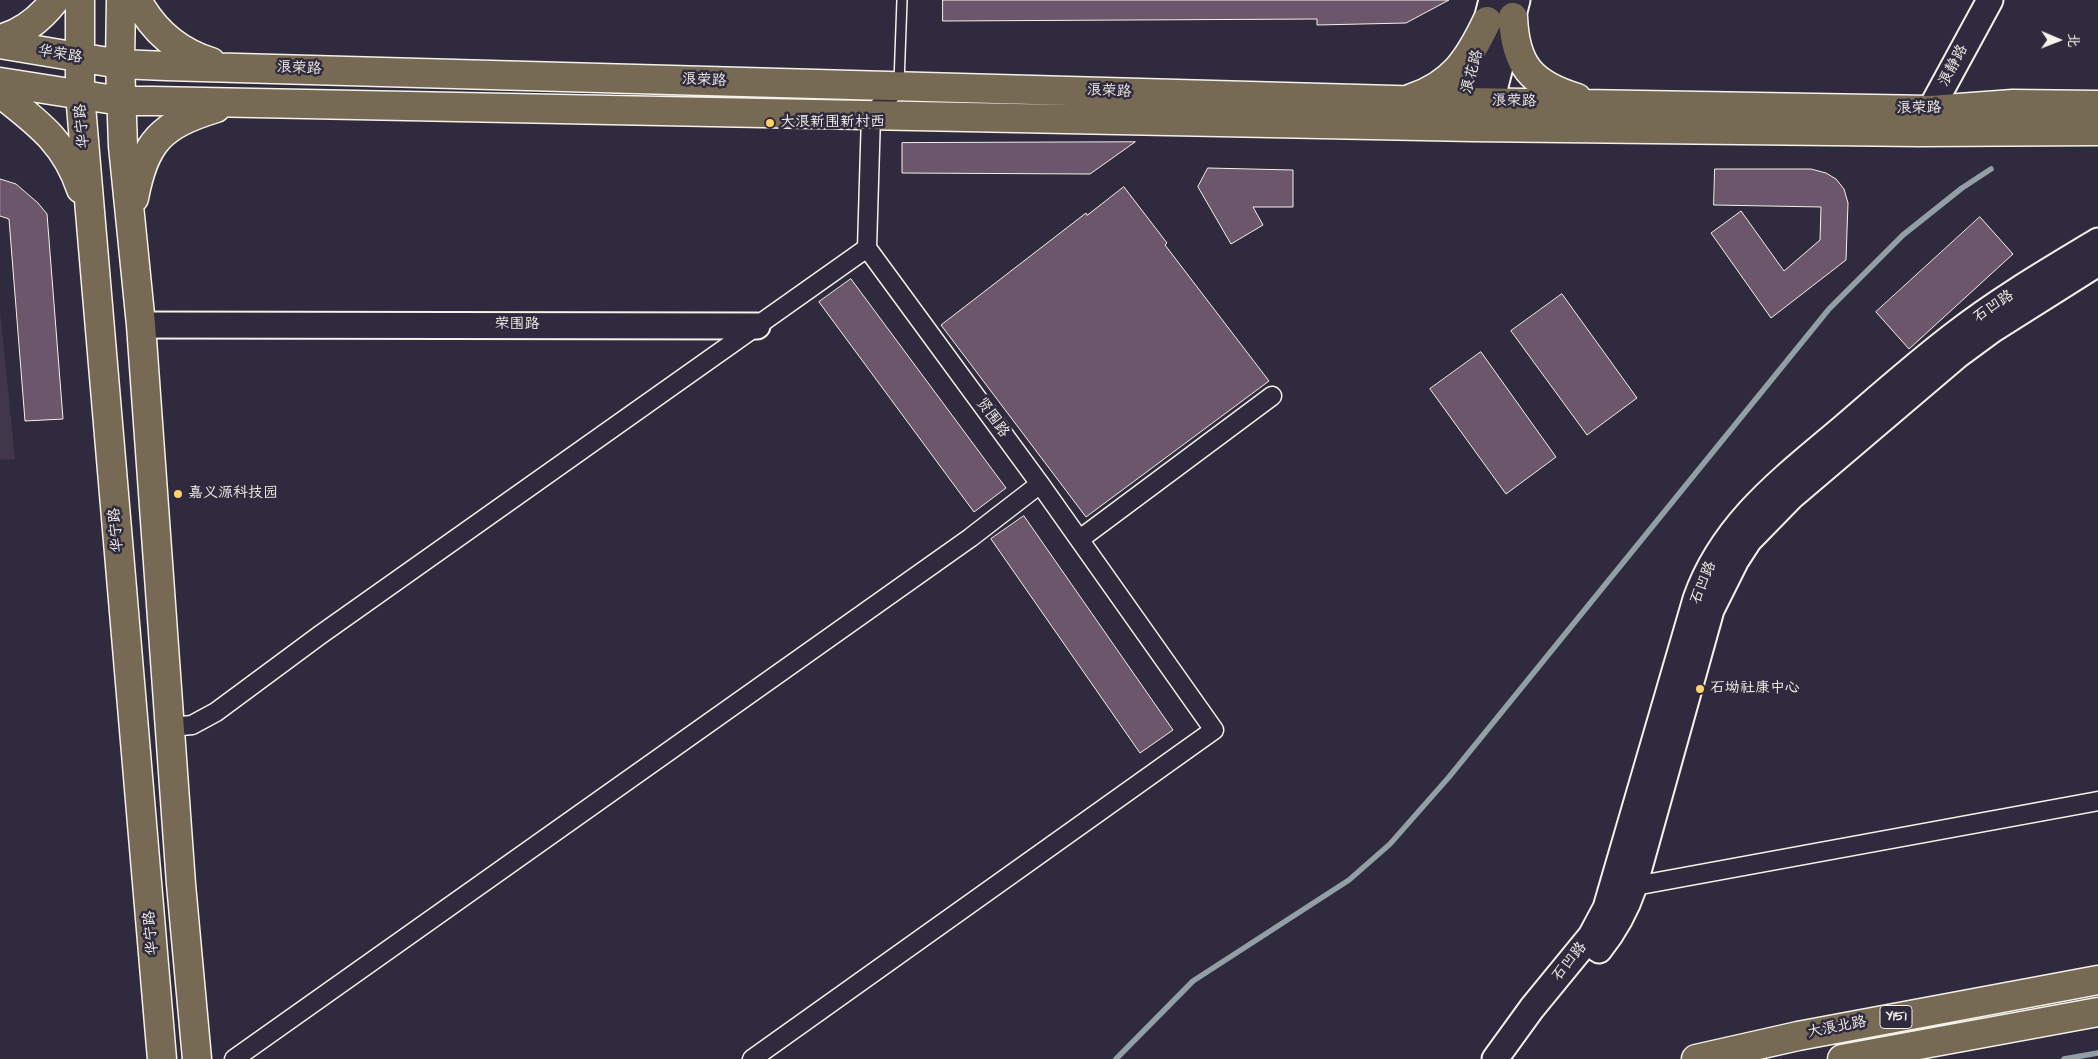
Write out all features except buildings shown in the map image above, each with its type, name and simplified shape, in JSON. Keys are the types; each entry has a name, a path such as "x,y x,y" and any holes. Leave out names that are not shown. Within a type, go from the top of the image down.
{"main road":[{"path":"0,38 23,30 55,0"},
{"name":"华宁路","path":"80,0 80,94 162,1059"},
{"path":"121,0 120,64 123,146 141,325 181,884 197,1059"},
{"path":"137,0 146,17 168,41 204,60 230,67"},
{"name":"浪静路","path":"1925,121 1990,0"},
{"path":"1406,100 1431,92 1447,80 1469,56 1502,10"},
{"path":"1502,10 1519,56 1526,68 1547,86 1595,104"},
{"name":"浪花路","path":"1473,127 1502,10"},
{"name":"华荣路","path":"0,44 120,64"},
{"name":"浪荣路","path":"120,64 1595,104 1925,121 1992,132 2089,131"},
{"path":"0,82 121,101"},
{"path":"0,93 58,142 78,179 90,214"},
{"name":"浪荣路","path":"121,101 1473,127 1925,121 2014,104 2098,105"},
{"path":"131,212 137,182 144,161 157,138 165,130 203,112 242,103"},
{"name":"石凹路","path":"1511,1059 1612,934 1626,911 1623,888 1696,599 1704,577 1724,543 1762,498 1948,340 1998,303 2098,241"},
{"name":"石凹路","path":"1495,1059 1532,1008 1591,936 1623,888 1711,610 1731,567 1749,540 1791,497 1958,355 1992,330 2098,263"},
{"name":"荣围路","path":"141,325 757,326"},
{"name":"大浪北路","path":"1696,1059 1798,1036 2098,980"},
{"name":"大浪北路","path":"1842,1059 2098,1012"}],"street":[{"path":"171,726 192,725 216,712 328,629 868,248 871,116 899,86"},
{"name":"贤围路","path":"752,1059 1214,730 1080,539 868,248"},
{"path":"1080,539 1272,396"},
{"path":"234,1059 970,538 1040,484"},
{"path":"1623,888 2098,801"}],"lane":[{"path":"899,86 902,0"}],"shaded area":[{"path":"0,310 15,459 0,460"}],"waterway":[{"path":"1116,1059 1193,981 1349,880 1390,844 1449,777 1829,309 1903,235 1962,188 1991,169"},
{"path":"2064,1059 2098,1053"}],"place":[{"name":"大浪新围新村西","path":"770,123"},
{"name":"嘉义源科技园","path":"178,494"},
{"name":"石坳社康中心","path":"1700,689"}]}
